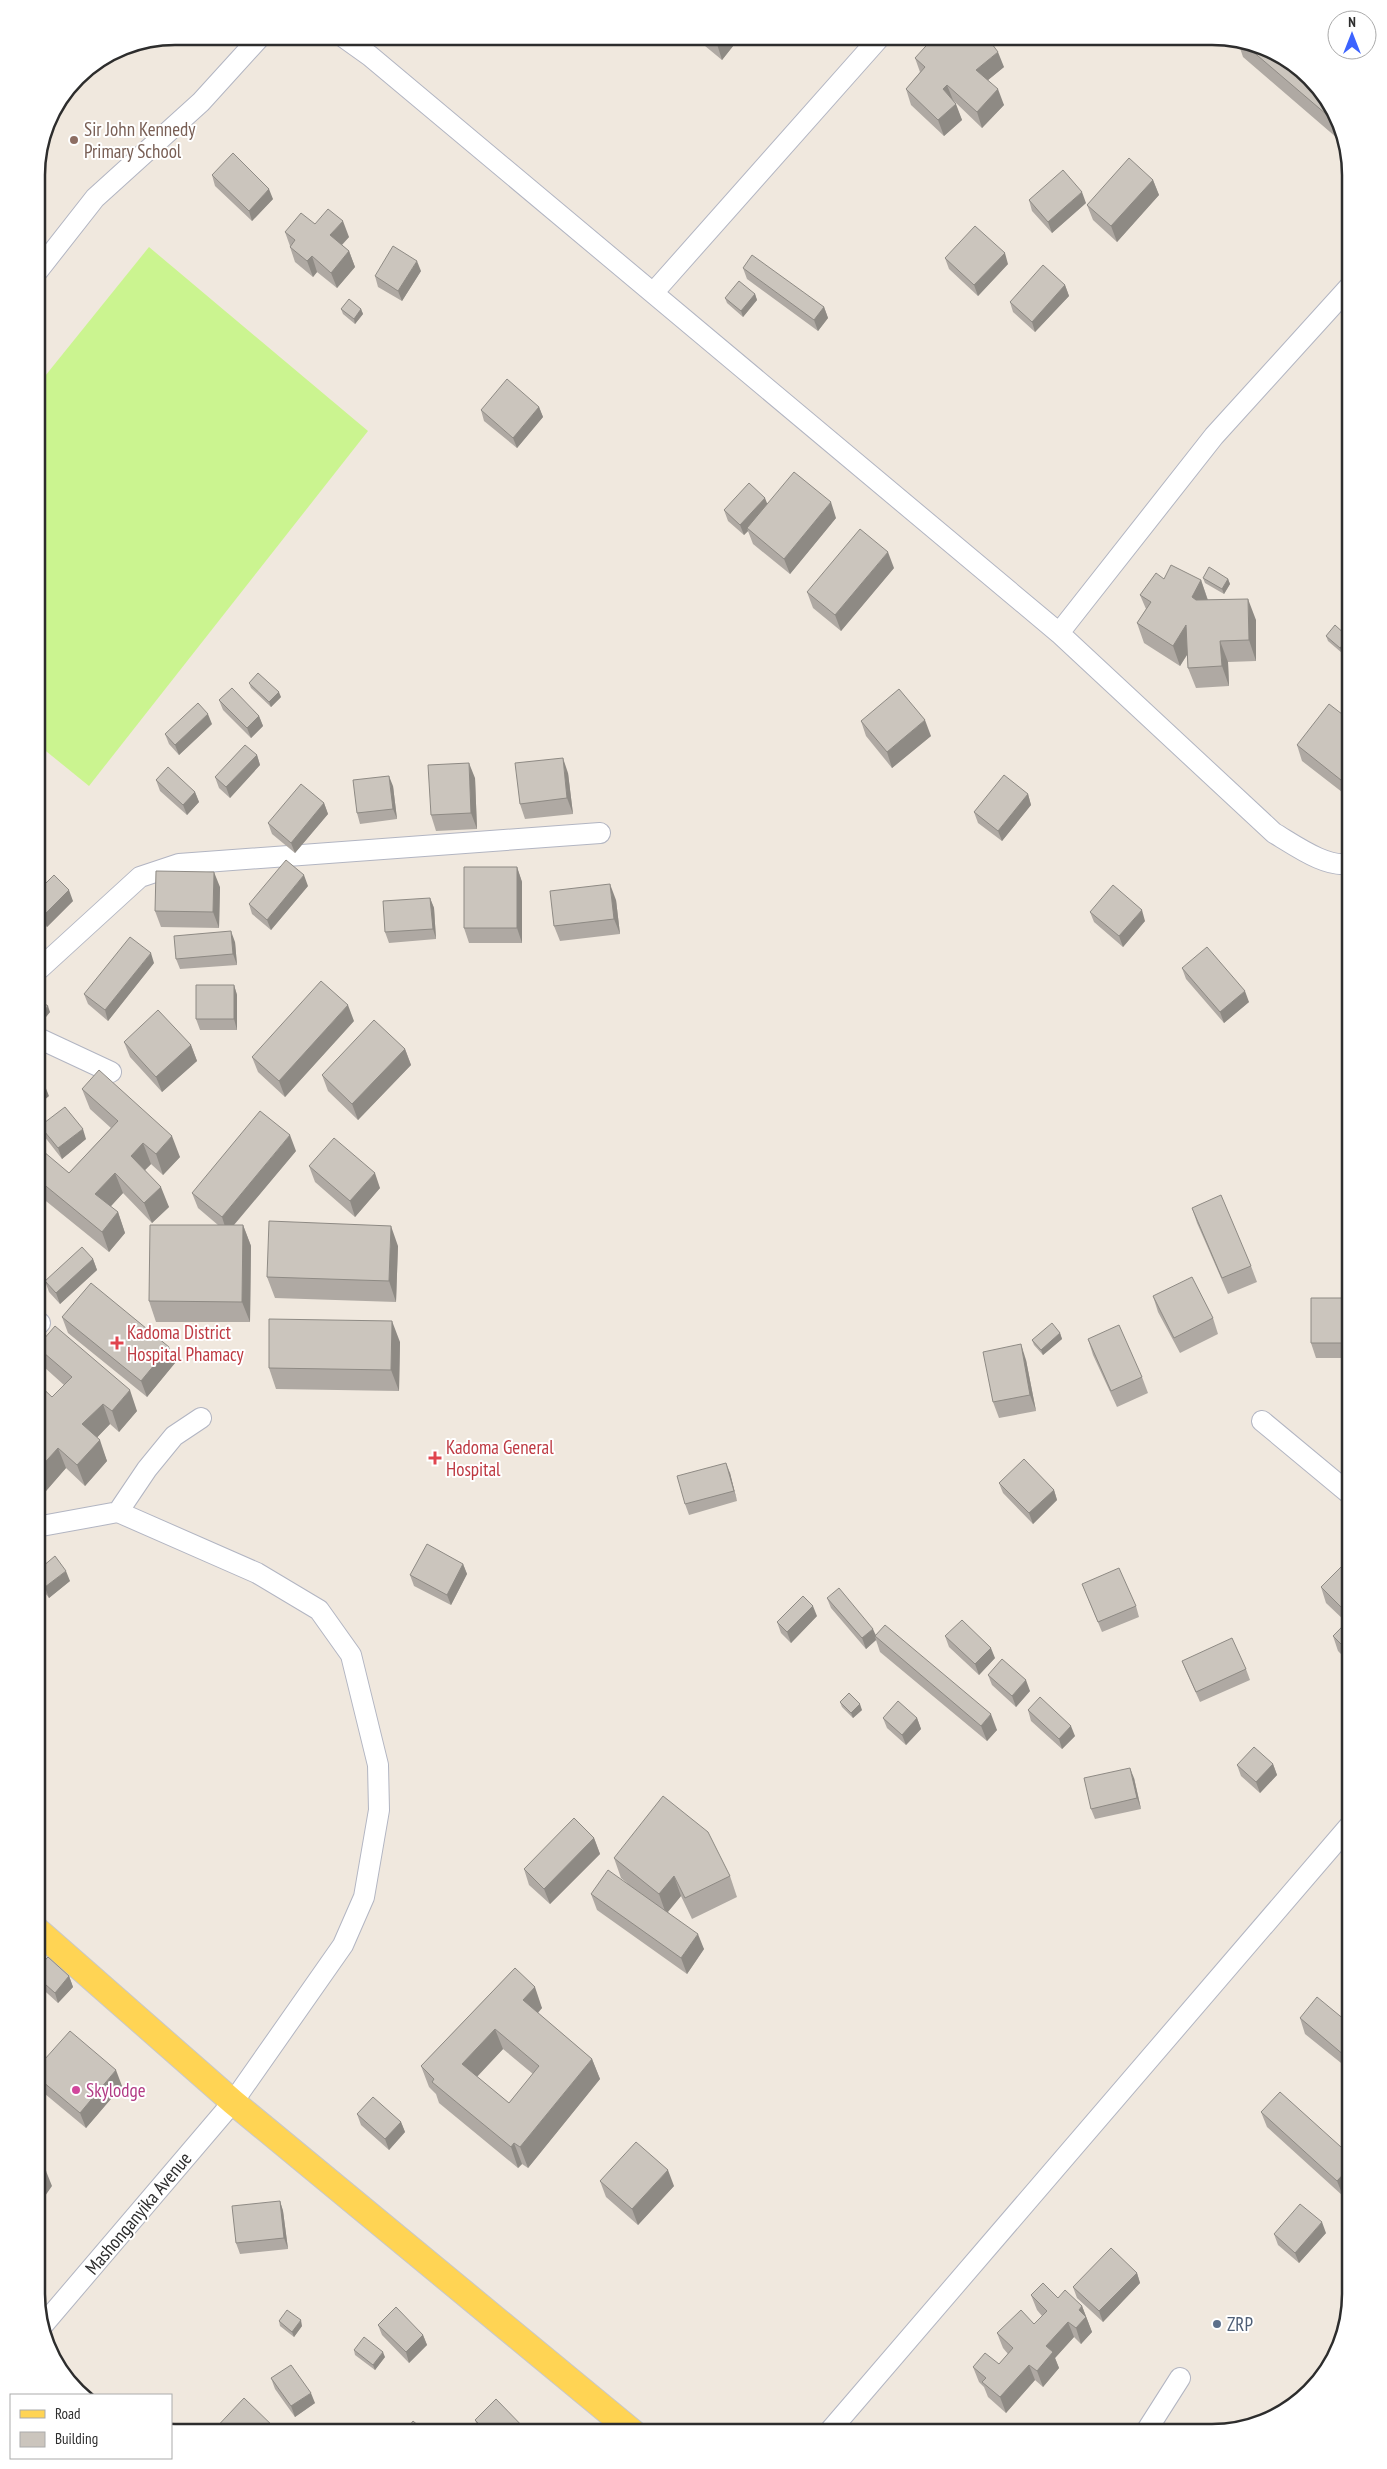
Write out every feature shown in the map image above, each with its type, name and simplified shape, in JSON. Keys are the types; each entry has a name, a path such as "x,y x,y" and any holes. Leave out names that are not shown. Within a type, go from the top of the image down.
{"main road":[{"path":"45,1937 233,2102 623,2424"}],"street":[{"path":"45,261 95,198 200,102 253,45"},
{"path":"355,45 1059,633 1274,833 1308,854 1342,863"},
{"path":"653,294 873,45"},
{"path":"1059,633 1214,436 1342,295"},
{"path":"45,964 140,877 179,864 600,833"},
{"path":"45,1041 111,1072"},
{"path":"45,1525 118,1512 146,1469 174,1436 201,1418"},
{"path":"1262,1421 1342,1488"},
{"name":"Mashonganyika Avenue","path":"48,2321 233,2102 343,1945 364,1897 380,1810 378,1765 351,1655 319,1610 257,1573 118,1512"},
{"path":"836,2424 1342,1836"},
{"path":"1151,2424 1180,2378"}],"green space":[{"path":"149,247 368,431 89,786 45,750 45,376"}],"building":[{"path":"927,45 993,45 998,52 976,70 998,89 977,112 947,85 943,89 956,104 938,120 906,89 925,67 915,58"},
{"path":"1253,52 1270,58 1298,77 1310,89 1328,116"},
{"path":"233,153 269,189 249,211 212,175"},
{"path":"1129,158 1153,180 1111,226 1087,205"},
{"path":"1063,170 1082,192 1048,222 1029,200"},
{"path":"328,209 343,221 330,235 349,251 331,273 312,256 307,261 290,247 295,240 285,232 301,213 315,224"},
{"path":"975,226 1005,253 974,285 945,258"},
{"path":"393,246 417,261 398,291 375,276"},
{"path":"752,255 824,307 814,320 743,268"},
{"path":"1043,265 1065,285 1032,322 1010,302"},
{"path":"739,281 755,294 741,311 725,298"},
{"path":"349,299 361,309 354,319 341,309"},
{"path":"507,379 539,407 513,438 481,410"},
{"path":"794,472 831,502 784,559 747,528"},
{"path":"749,483 765,498 740,525 724,510"},
{"path":"860,529 888,552 835,615 807,592"},
{"path":"1171,565 1201,580 1192,597 1196,600 1248,599 1249,640 1220,641 1222,666 1188,668 1186,625 1173,646 1137,623 1151,602 1140,595 1156,573 1164,579"},
{"path":"1209,567 1228,579 1222,589 1203,578"},
{"path":"1335,625 1342,632 1342,646 1340,648 1326,636"},
{"path":"258,673 279,692 269,702 249,683"},
{"path":"232,688 259,716 247,728 219,700"},
{"path":"899,689 925,720 887,752 861,721"},
{"path":"198,703 208,714 175,745 165,734"},
{"path":"1329,704 1342,714 1342,781 1297,745"},
{"path":"245,745 257,755 226,787 215,777"},
{"path":"563,758 567,798 520,804 515,763"},
{"path":"469,763 471,813 431,815 428,765"},
{"path":"168,767 195,792 183,805 156,780"},
{"path":"1004,775 1028,794 998,831 974,812"},
{"path":"389,776 393,809 357,813 353,780"},
{"path":"301,784 324,803 291,843 268,823"},
{"path":"286,860 304,875 267,920 249,904"},
{"path":"464,867 517,867 517,928 464,928"},
{"path":"156,871 214,872 213,912 155,911"},
{"path":"54,875 69,890 45,914 45,884"},
{"path":"610,884 614,919 554,926 550,891"},
{"path":"1113,885 1142,910 1119,936 1090,912"},
{"path":"430,898 433,929 385,932 383,901"},
{"path":"231,931 233,954 176,959 174,936"},
{"path":"130,937 151,953 105,1010 84,994"},
{"path":"1207,947 1245,991 1220,1012 1182,968"},
{"path":"321,981 348,1005 279,1081 252,1057"},
{"path":"196,985 234,985 234,1019 196,1019"},
{"path":"158,1010 191,1045 156,1077 124,1042"},
{"path":"374,1020 405,1049 352,1104 322,1075"},
{"path":"99,1070 172,1136 156,1154 143,1143 131,1156 161,1187 144,1203 115,1173 95,1194 118,1212 102,1232 45,1185 45,1153 69,1173 118,1121 82,1089"},
{"path":"65,1107 83,1129 58,1148 45,1132 45,1122"},
{"path":"260,1111 290,1135 222,1217 192,1193"},
{"path":"334,1138 375,1173 350,1201 309,1166"},
{"path":"1221,1195 1251,1266 1222,1278 1192,1208"},
{"path":"269,1221 391,1226 389,1281 267,1277"},
{"path":"150,1225 243,1225 242,1302 149,1301"},
{"path":"82,1247 93,1259 56,1293 45,1281"},
{"path":"1192,1277 1213,1318 1174,1338 1153,1296"},
{"path":"91,1283 169,1347 141,1381 62,1317"},
{"path":"1311,1298 1342,1298 1342,1343 1311,1343"},
{"path":"269,1319 392,1321 391,1370 269,1368"},
{"path":"1052,1323 1060,1333 1041,1350 1032,1340"},
{"path":"1119,1325 1142,1377 1111,1391 1088,1339"},
{"path":"55,1326 130,1390 112,1411 103,1404 82,1424 100,1440 77,1465 58,1448 45,1462 45,1390 52,1397 72,1377 45,1354 45,1338"},
{"path":"1021,1344 1030,1395 993,1402 983,1352"},
{"path":"1024,1459 1054,1490 1029,1513 999,1483"},
{"path":"726,1463 734,1491 685,1504 677,1476"},
{"path":"427,1544 463,1564 447,1595 410,1575"},
{"path":"55,1556 66,1571 45,1587 45,1564"},
{"path":"1342,1566 1342,1608 1321,1587"},
{"path":"1119,1568 1136,1606 1098,1622 1082,1584"},
{"path":"839,1588 873,1629 862,1638 827,1598"},
{"path":"803,1596 813,1606 787,1632 777,1622"},
{"path":"962,1620 991,1648 975,1664 945,1636"},
{"path":"885,1625 991,1714 981,1726 875,1636"},
{"path":"1342,1627 1342,1645 1333,1636"},
{"path":"1232,1638 1246,1669 1196,1692 1182,1661"},
{"path":"1002,1659 1026,1680 1012,1696 988,1675"},
{"path":"849,1693 860,1704 851,1713 840,1702"},
{"path":"1040,1697 1071,1726 1059,1739 1028,1710"},
{"path":"898,1701 917,1718 902,1735 883,1718"},
{"path":"1254,1747 1273,1764 1256,1782 1237,1765"},
{"path":"1130,1768 1137,1798 1091,1809 1084,1778"},
{"path":"663,1796 708,1832 730,1876 685,1898 674,1876 659,1894 614,1858"},
{"path":"574,1818 594,1838 544,1889 524,1869"},
{"path":"608,1870 698,1934 681,1958 591,1894"},
{"path":"48,1957 69,1976 55,1993 45,1984 45,1960"},
{"path":"515,1968 535,1987 523,2000 592,2059 520,2147 514,2143 511,2147 432,2082 434,2079 421,2066","holes":["495,2029 539,2066 509,2103 462,2064"]},
{"path":"1317,1997 1342,2018 1342,2053 1300,2018"},
{"path":"70,2031 116,2070 80,2113 45,2084 45,2059"},
{"path":"1280,2092 1342,2148 1342,2176 1337,2181 1261,2112"},
{"path":"373,2097 401,2122 385,2139 357,2114"},
{"path":"636,2142 668,2170 632,2209 600,2181"},
{"path":"280,2201 284,2238 236,2243 232,2206"},
{"path":"1300,2204 1322,2222 1295,2253 1274,2234"},
{"path":"1111,2248 1137,2273 1099,2311 1073,2287"},
{"path":"1043,2283 1058,2298 1065,2290 1082,2306 1079,2310 1086,2317 1076,2328 1068,2322 1046,2346 1053,2352 1037,2371 1029,2365 1000,2397 982,2382 986,2378 973,2367 985,2353 999,2364 1013,2348 997,2333 1021,2310 1034,2324 1047,2311 1031,2295"},
{"path":"396,2307 423,2335 406,2352 378,2325"},
{"path":"287,2310 301,2320 292,2332 279,2321"},
{"path":"364,2337 383,2352 373,2365 354,2350"},
{"path":"291,2365 311,2393 291,2406 271,2378"},
{"path":"244,2398 271,2424 220,2424"},
{"path":"496,2399 520,2424 479,2424 475,2420"}],"place":[{"name":"Sir John Kennedy Primary School","path":"74,140"},
{"name":"Kadoma District Hospital Phamacy","path":"117,1343"},
{"name":"Kadoma General Hospital","path":"435,1458"},
{"name":"Skylodge","path":"76,2090"},
{"name":"ZRP","path":"1217,2324"}]}
